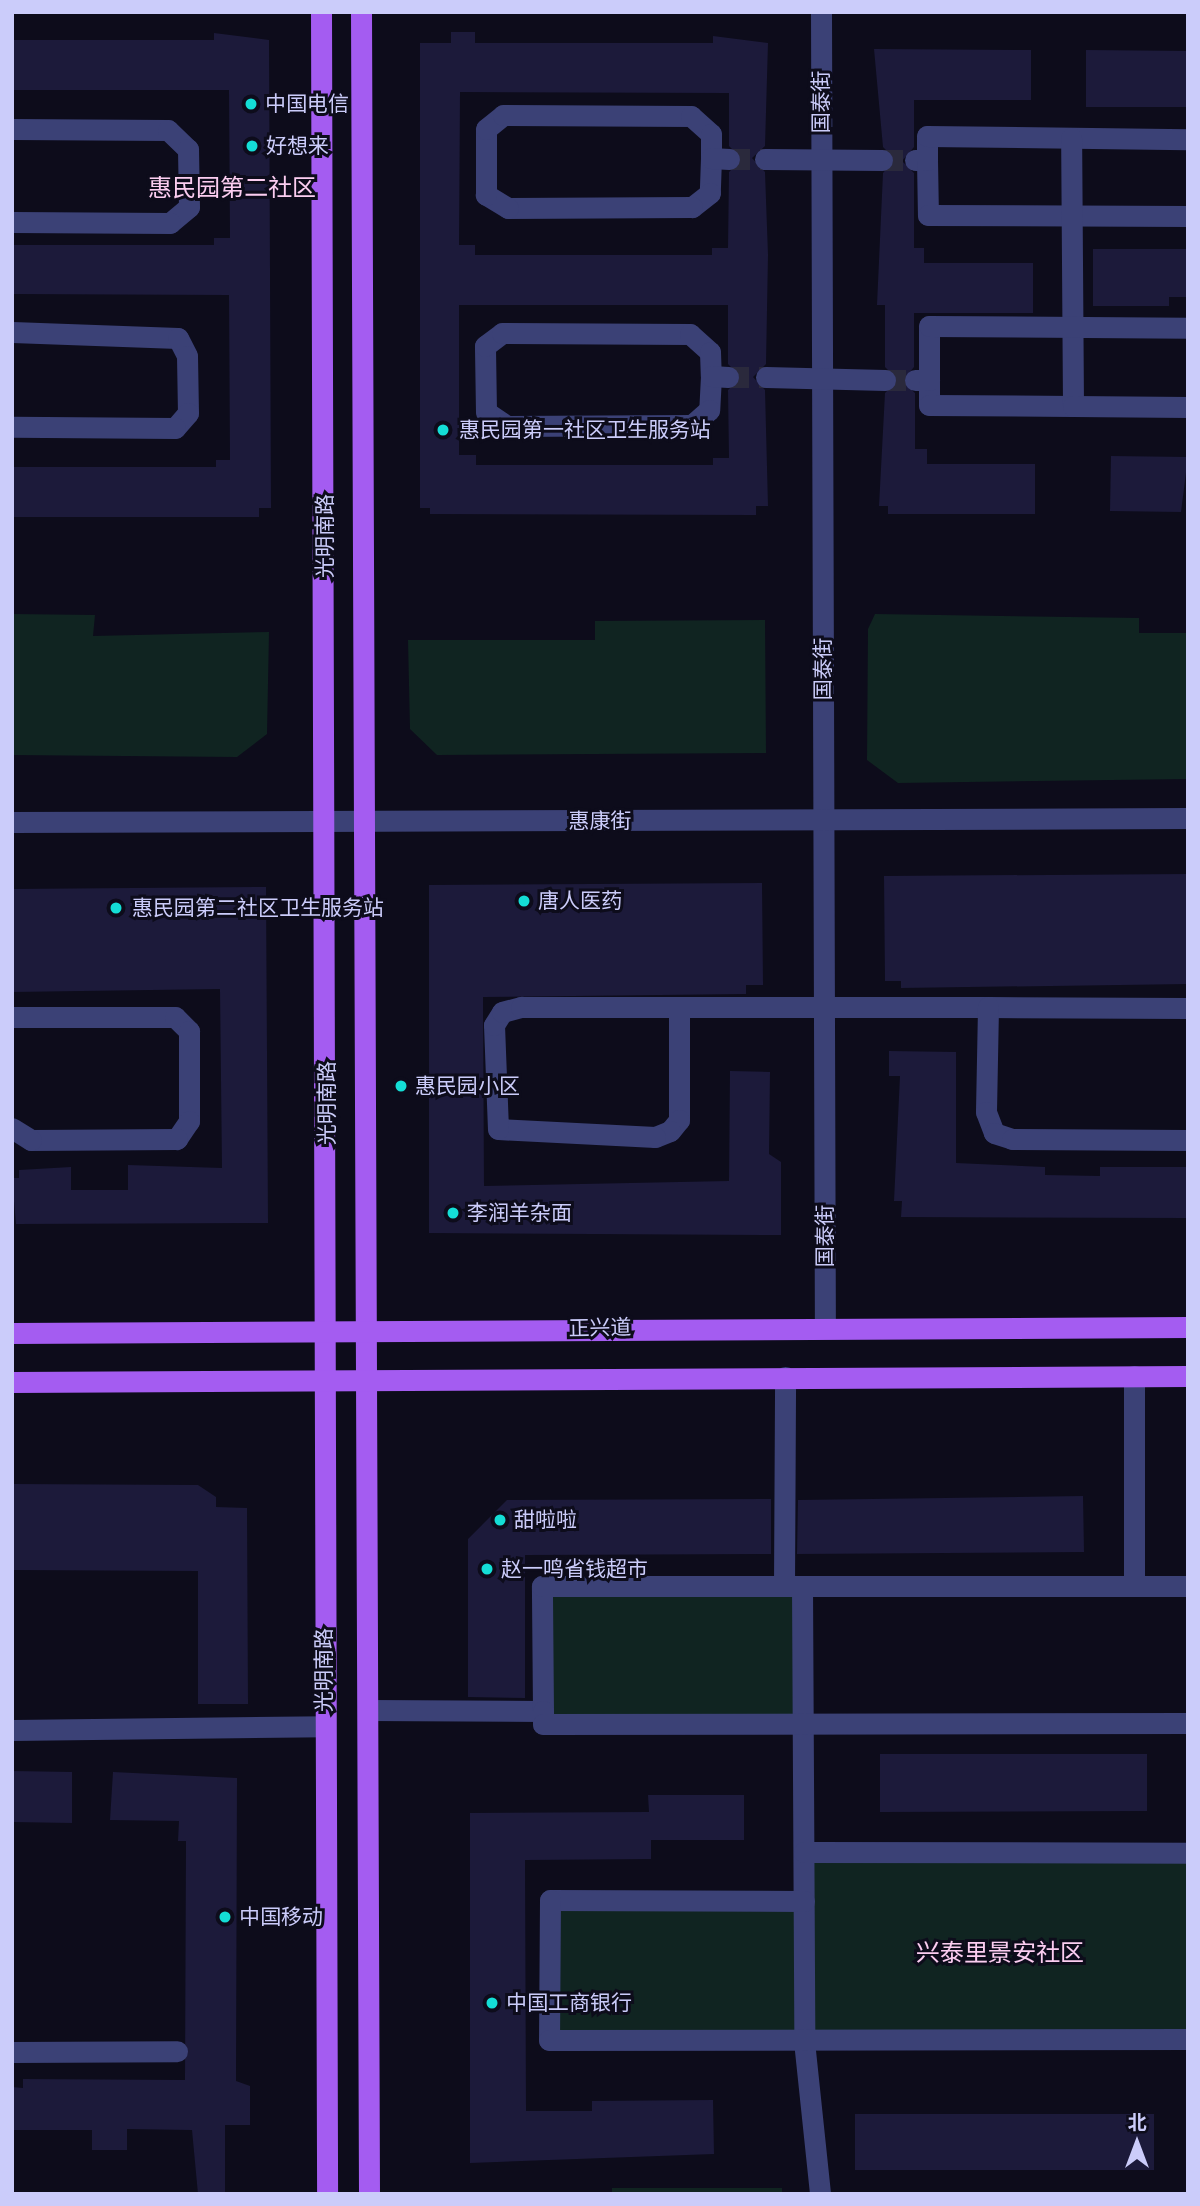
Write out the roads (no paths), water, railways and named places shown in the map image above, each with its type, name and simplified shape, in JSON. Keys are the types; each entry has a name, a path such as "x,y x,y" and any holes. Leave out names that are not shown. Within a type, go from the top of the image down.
{"main road":[{"name":"光明南路","path":"321,12 327,821 327,1329 323,1380 327,2194"},
{"name":"光明南路","path":"361,12 369,2194"},
{"name":"正兴道","path":"12,1333 825,1326 1188,1327"},
{"path":"12,1382 1188,1376"}],"street":[{"name":"国泰街","path":"821,12 825,1326"},
{"path":"503,115 691,116 711,134 720,159 710,193 692,207 508,208 486,195 486,129 503,115"},
{"path":"12,129 168,130 188,149 189,207 170,223 12,222"},
{"path":"1188,139 927,136 921,160 928,215 1188,216"},
{"path":"1071,138 1073,405"},
{"path":"765,159 882,160"},
{"path":"1188,328 929,326 922,380 929,405 1188,407"},
{"path":"12,332 178,338 187,355 188,413 175,428 12,427"},
{"path":"502,333 690,334 710,352 720,377 709,410 692,425 507,426 486,412 485,346 502,333"},
{"path":"766,377 885,380"},
{"name":"惠康街","path":"12,822 1188,818"},
{"path":"680,1007 679,1120 670,1131 641,1137 498,1129 494,1024 502,1012 680,1007 1188,1009"},
{"path":"988,1007 986,1112 994,1133 1012,1139 1188,1140"},
{"path":"12,1017 176,1017 189,1031 189,1121 177,1139 31,1140 12,1128"},
{"path":"785,1377 793,1586 802,1724 804,2041 820,2194"},
{"path":"1133,1377 1134,1586"},
{"path":"1188,1586 542,1586 543,1724 1188,1723"},
{"path":"368,1710 543,1711"},
{"path":"12,1730 325,1726"},
{"path":"804,1852 1188,1853"},
{"path":"804,1901 550,1900 549,2040 1188,2039"},
{"path":"12,2052 177,2051"}],"tunnel":[{"path":"729,159 765,159"},
{"path":"882,160 915,160"},
{"path":"728,377 766,377"},
{"path":"885,380 915,380"}],"place":[{"name":"中国电信","path":"251,104"},
{"name":"好想来","path":"252,146"},
{"name":"惠民园第一社区卫生服务站","path":"443,430"},
{"name":"唐人医药","path":"524,901"},
{"name":"惠民园第二社区卫生服务站","path":"116,908"},
{"name":"惠民园小区","path":"401,1086"},
{"name":"李润羊杂面","path":"453,1213"},
{"name":"甜啦啦","path":"500,1520"},
{"name":"赵一鸣省钱超市","path":"487,1569"},
{"name":"中国移动","path":"225,1917"},
{"name":"中国工商银行","path":"492,2003"}],"district":[{"name":"惠民园第二社区","path":"232,188"},
{"name":"兴泰里景安社区","path":"1000,1953"}]}
